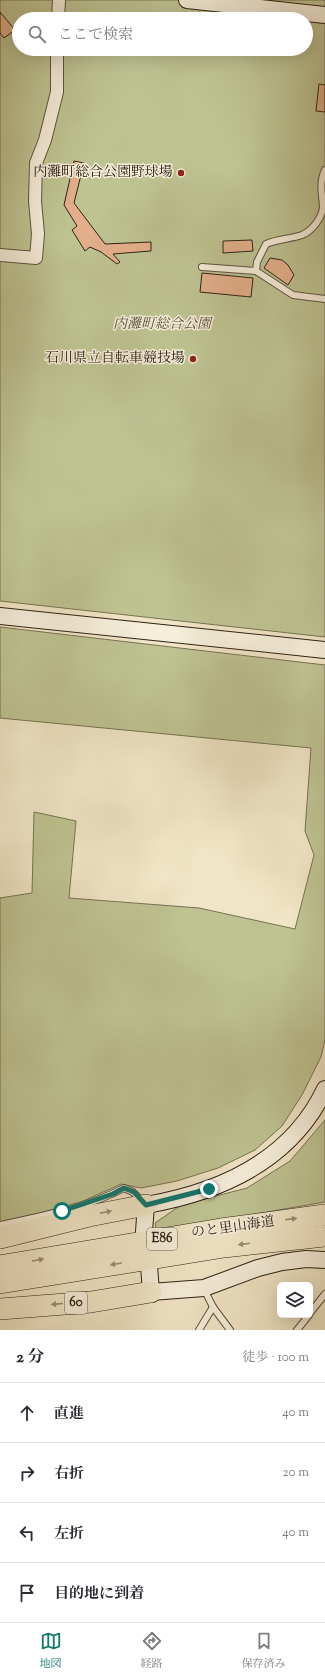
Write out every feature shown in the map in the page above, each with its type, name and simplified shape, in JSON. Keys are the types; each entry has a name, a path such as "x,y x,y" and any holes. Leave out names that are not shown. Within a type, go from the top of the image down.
{"highway":[{"path":"0,1238 89,1216 146,1205"},
{"name":"のと里山海道","path":"0,1266 221,1228 325,1215"},
{"name":"のと里山海道","path":"0,1283 224,1247 325,1236"},
{"name":"60","path":"0,1309 91,1302 151,1292"}],"street":[{"path":"58,12 59,0"},
{"path":"187,0 297,12"},
{"path":"313,14 325,15"},
{"path":"0,255 36,258 38,234 35,201 36,163 45,140 57,92 57,56"},
{"path":"0,616 325,650"},
{"path":"144,1231 146,1205 209,1189 235,1179 254,1168 278,1150 302,1128 325,1089"},
{"path":"149,1266 151,1292 204,1288 258,1268 282,1262 306,1259 325,1260"}],"lane":[{"path":"256,271 257,262 266,244 278,239 303,234 318,222 323,208 321,188 325,170"},
{"path":"202,267 256,271 293,295 325,299"},
{"path":"0,1225 62,1211 113,1194 124,1188 134,1192 146,1205"},
{"path":"204,1288 213,1307 230,1330"},
{"path":"313,1309 325,1294"},
{"path":"199,1330 213,1307"},
{"path":"297,1330 306,1318"}],"green space":[{"name":"内灘町総合公園","path":"0,0 325,0 325,637 0,601"},
{"path":"0,627 325,665 325,1040 321,1057 302,1095 282,1126 255,1150 218,1168 177,1181 141,1188 121,1184 68,1208 0,1222 0,898 32,893 34,812 76,821 69,898 199,908 295,929 314,855 305,831 311,748 0,718"},
{"path":"325,1120 325,1202 169,1229 156,1229 155,1223 181,1205 247,1188 290,1161"}],"building":[{"path":"0,12 12,26 12,32 4,38 0,33"},
{"path":"319,84 325,85 325,112 316,111"},
{"path":"74,161 84,163 74,203 105,244 151,242 151,251 113,254 120,262 117,264 101,252 90,247 85,251 72,230 77,226 64,205"},
{"path":"252,240 253,251 223,253 223,241"},
{"path":"270,258 282,260 288,265 294,275 288,285 264,268"},
{"path":"202,273 253,278 251,297 200,292"}],"place":[{"name":"内灘町総合公園野球場","path":"181,173"},
{"name":"石川県立自転車競技場","path":"193,359"}],"route":[{"path":"62,1211 113,1194 124,1188 134,1192 146,1205 209,1189"}]}
